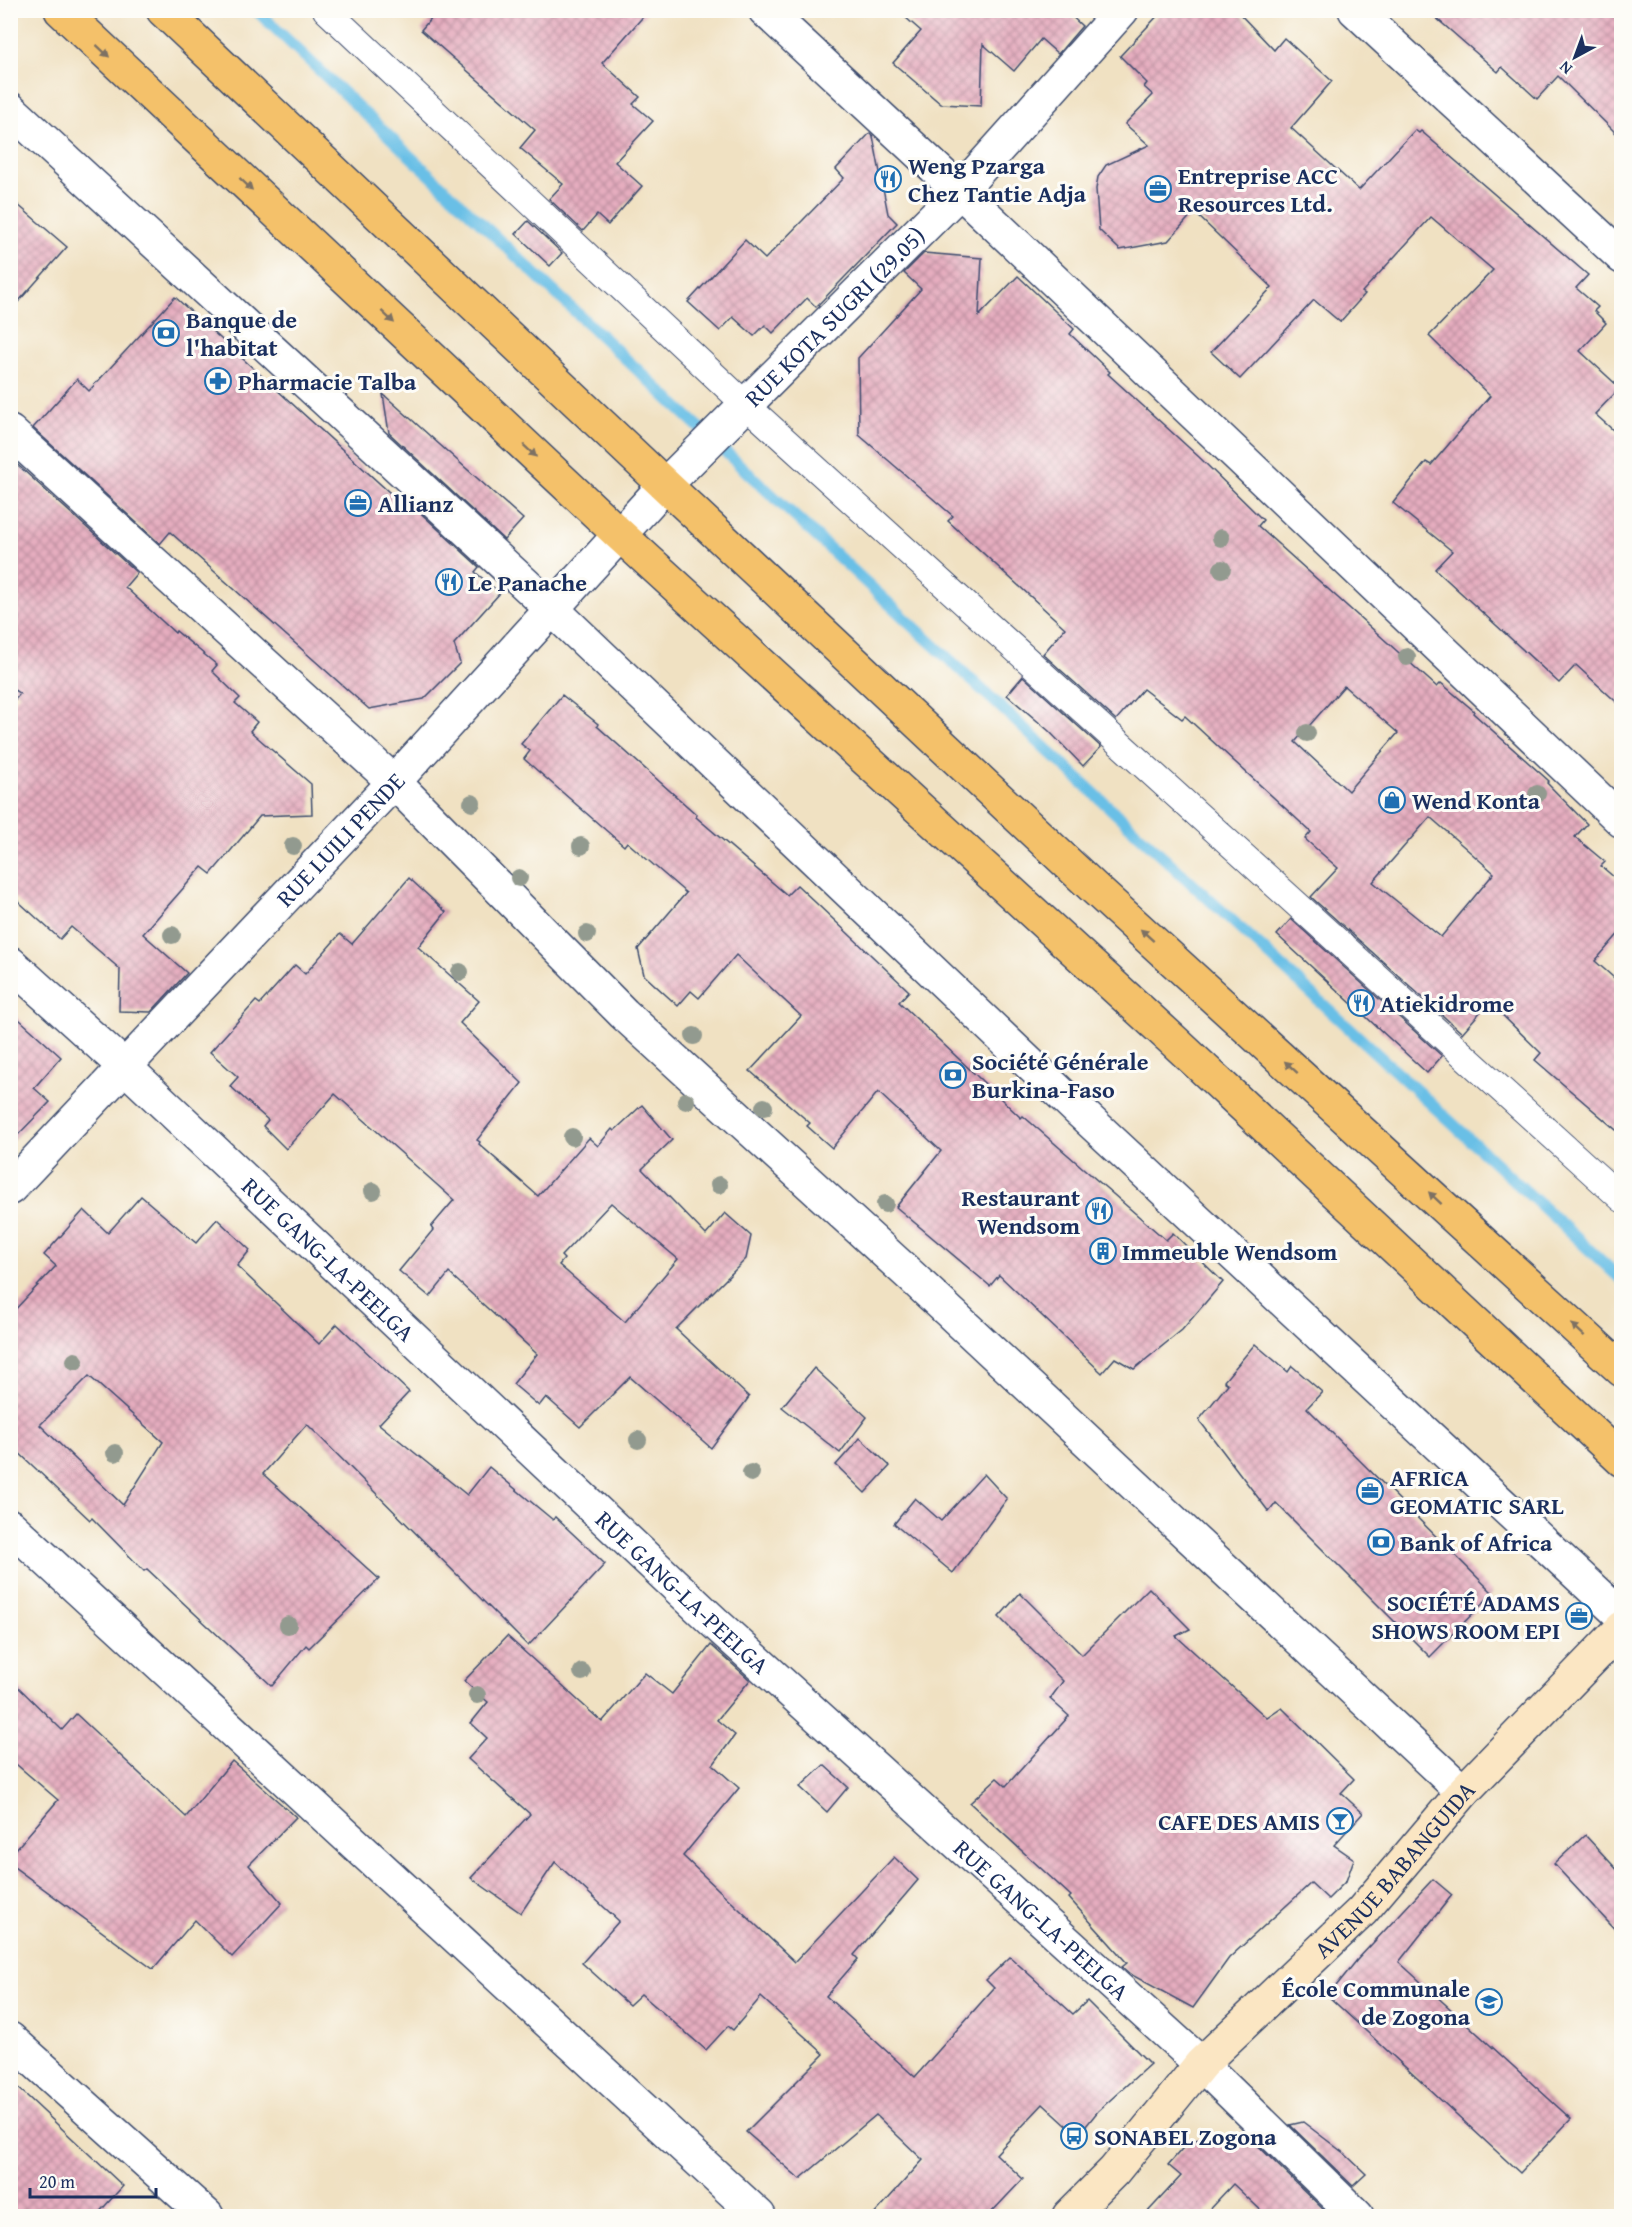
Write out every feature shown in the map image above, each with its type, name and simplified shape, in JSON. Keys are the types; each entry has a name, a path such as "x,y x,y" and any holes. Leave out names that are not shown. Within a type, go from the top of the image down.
{"main road":[{"path":"61,10 619,534 1175,1042 1622,1460"},
{"path":"163,10 1093,887 1622,1370"}],"street":[{"path":"765,10 960,191 1622,821"},
{"name":"RUE KOTA SUGRI (29.05)","path":"665,485 747,406 960,191 1122,10"},
{"path":"1355,10 1622,257"},
{"path":"10,109 551,608 1076,1108 1622,1616"},
{"path":"10,432 393,782 624,1014 911,1276 1463,1792"},
{"name":"RUE LUILI PENDE","path":"10,1188 393,782 665,485"},
{"name":"RUE GANG-LA-PEELGA","path":"10,963 124,1067 714,1622 1201,2064 1357,2217"},
{"path":"10,1526 759,2217"},
{"name":"AVENUE BABANGUIDA","path":"1069,2217 1114,2171 1201,2064 1362,1911 1463,1792 1622,1628"},
{"path":"10,2039 207,2217"}],"lane":[{"path":"326,10 747,406 1622,1199"}],"building":[{"path":"438,10 649,10 602,63 640,97 633,104 653,121 615,162 642,186 608,225 597,215 583,231 549,199 563,184 520,148 535,130 421,30"},
{"path":"897,10 1065,10 1082,26 1058,54 1041,39 1014,71 983,44 981,106 941,104 893,63 921,31"},
{"path":"1163,10 1236,10 1274,50 1284,38 1332,81 1291,128 1359,190 1415,130 1419,133 1421,131 1588,275 1576,288 1598,307 1594,311 1606,323 1580,351 1620,388 1595,414 1622,438 1622,707 1576,665 1559,683 1435,569 1452,551 1393,503 1426,462 1431,465 1490,396 1429,336 1493,270 1431,217 1362,292 1365,294 1340,322 1314,300 1240,379 1211,352 1272,287 1194,212 1168,241 1120,250 1099,230 1096,189 1098,177 1106,165 1149,145 1125,124 1153,95 1144,87 1147,83 1120,56"},
{"path":"1427,10 1622,10 1622,139 1558,76 1537,99 1502,67 1498,72"},
{"path":"870,133 873,136 888,214 897,223 816,307 807,298 773,333 765,325 754,336 733,317 720,331 688,302 745,240 765,259 844,178 836,169"},
{"path":"10,198 67,247 10,311"},
{"path":"528,221 562,253 550,266 516,234"},
{"path":"924,253 982,258 979,316 1018,276 1074,329 1070,334 1110,372 1108,374 1199,457 1263,520 1258,526 1437,687 1441,683 1474,711 1473,713 1549,781 1547,783 1587,824 1575,837 1605,862 1601,866 1622,884 1622,930 1595,961 1622,985 1622,1135 1535,1060 1541,1053 1489,1002 1462,1033 1311,897 1338,868 1305,839 1311,832 1185,716 1182,719 1143,689 1116,720 1043,654 1065,628 948,521 953,516 859,435 858,358 921,289 904,273","holes":["1344,686 1398,733 1348,791 1295,742","1430,817 1494,873 1441,937 1373,882"]},
{"path":"175,297 400,502 399,493 479,567 475,572 500,593 454,644 460,663 424,699 369,709 170,532 160,544 33,428 77,379 89,391"},
{"path":"383,394 523,519 504,540 389,433"},
{"path":"10,458 137,573 125,587 175,633 176,631 217,665 212,671 240,698 235,703 257,722 250,731 311,784 312,814 260,816 211,874 202,867 143,934 187,973 151,1012 119,1011 120,969 71,927 60,939 10,894 10,705 20,694 10,687"},
{"path":"1023,676 1101,747 1083,766 1049,731 1007,695"},
{"path":"562,695 598,724 597,726 697,815 696,817 787,895 797,885 909,991 899,1002 1021,1118 1023,1116 1166,1240 1173,1233 1223,1282 1182,1330 1134,1369 1115,1358 1102,1373 999,1275 990,1286 896,1207 941,1151 878,1092 832,1148 807,1126 810,1123 750,1071 801,1016 736,955 699,998 691,991 678,1006 644,975 638,949 686,893 627,842 624,846 524,759 530,751 521,744"},
{"path":"409,878 446,912 418,947 479,1001 460,1023 522,1083 477,1140 538,1196 589,1138 598,1146 612,1129 614,1131 642,1105 672,1140 642,1169 706,1235 725,1213 751,1236 746,1259 676,1329 749,1397 711,1448 630,1377 580,1427 546,1397 539,1406 513,1384 537,1354 449,1273 430,1297 399,1271 454,1200 335,1094 286,1149 263,1126 268,1120 230,1086 238,1077 210,1052 256,1001 260,1004 295,965 305,974 340,934 352,944","holes":["611,1203 678,1259 625,1322 559,1265 564,1259 561,1256"]},
{"path":"1291,919 1442,1056 1427,1073 1277,935"},
{"path":"10,1011 61,1057 34,1088 50,1102 10,1143"},
{"path":"141,1196 196,1243 217,1219 250,1250 237,1266 319,1344 337,1324 409,1392 379,1424 467,1495 489,1467 553,1520 555,1517 605,1564 528,1646 307,1424 263,1474 379,1579 309,1648 306,1645 272,1686 147,1569 144,1571 92,1518 90,1520 15,1449 10,1454 10,1315 56,1266 44,1255 84,1210 108,1233","holes":["89,1376 163,1442 123,1505 40,1425"]},
{"path":"1255,1344 1288,1372 1292,1366 1322,1392 1307,1408 1493,1593 1430,1657 1276,1503 1269,1512 1199,1420 1228,1384 1224,1381"},
{"path":"814,1368 867,1417 840,1453 782,1407"},
{"path":"860,1438 890,1466 865,1493 836,1465"},
{"path":"984,1474 1007,1499 953,1573 894,1524 915,1498 941,1521"},
{"path":"1149,1588 1190,1629 1176,1636 1267,1718 1282,1708 1354,1779 1341,1793 1363,1813 1334,1845 1354,1859 1346,1881 1328,1899 1311,1883 1229,1958 1193,2008 1130,1974 1122,1967 1127,1963 1069,1898 1071,1896 970,1803 997,1778 1006,1786 1069,1716 1050,1699 1063,1681 999,1617 1020,1593 1082,1655"},
{"path":"507,1636 602,1722 645,1673 672,1694 711,1645 750,1680 717,1720 735,1735 713,1765 739,1788 683,1856 795,1962 894,1857 918,1880 854,1955 858,1959 826,1996 915,2077 994,1988 986,1980 1010,1957 1073,2014 1087,2001 1150,2064 1098,2111 1078,2136 1043,2104 996,2154 1023,2179 987,2217 872,2217 923,2160 876,2115 800,2179 746,2132 824,2054 761,1997 733,2030 728,2026 706,2050 641,1994 629,2005 582,1963 619,1921 555,1862 521,1913 471,1878 530,1814 468,1759 487,1738 471,1723 488,1702 464,1681"},
{"path":"10,1679 62,1730 76,1714 186,1817 232,1761 296,1817 249,1865 282,1903 232,1957 195,1920 153,1969 10,1864 10,1856 58,1800 10,1759"},
{"path":"824,1765 848,1787 827,1812 800,1787"},
{"path":"1585,1835 1622,1875 1622,1937 1554,1864"},
{"path":"1433,1879 1452,1895 1399,1962 1571,2119 1520,2173 1328,1996 1357,1960"},
{"path":"10,2080 123,2186 95,2217 10,2217"},
{"path":"1303,2122 1345,2154 1366,2174 1353,2186 1290,2125"},
{"path":"1244,2132 1327,2213 1323,2217 1268,2217 1233,2184 1202,2217 1143,2217 1181,2176 1168,2165 1189,2141"}],"waterway":[{"path":"256,10 765,489 1622,1280"}],"place":[{"name":"Weng Pzarga Chez Tantie Adja","path":"888,179"},
{"name":"Entreprise ACC Resources Ltd.","path":"1158,189"},
{"name":"Banque de l'habitat","path":"166,333"},
{"name":"Pharmacie Talba","path":"218,381"},
{"name":"Allianz","path":"358,503"},
{"name":"Le Panache","path":"449,582"},
{"name":"Wend Konta","path":"1392,800"},
{"name":"Atiekidrome","path":"1361,1003"},
{"name":"Société Générale Burkina-Faso","path":"953,1075"},
{"name":"Restaurant Wendsom","path":"1099,1211"},
{"name":"Immeuble Wendsom","path":"1103,1251"},
{"name":"AFRICA GEOMATIC SARL","path":"1370,1491"},
{"name":"Bank of Africa","path":"1381,1542"},
{"name":"SOCIÉTÉ ADAMS SHOWS ROOM EPI","path":"1579,1616"},
{"name":"CAFE DES AMIS","path":"1340,1821"},
{"name":"École Communale de Zogona","path":"1489,2002"},
{"name":"SONABEL Zogona","path":"1074,2136"}]}
